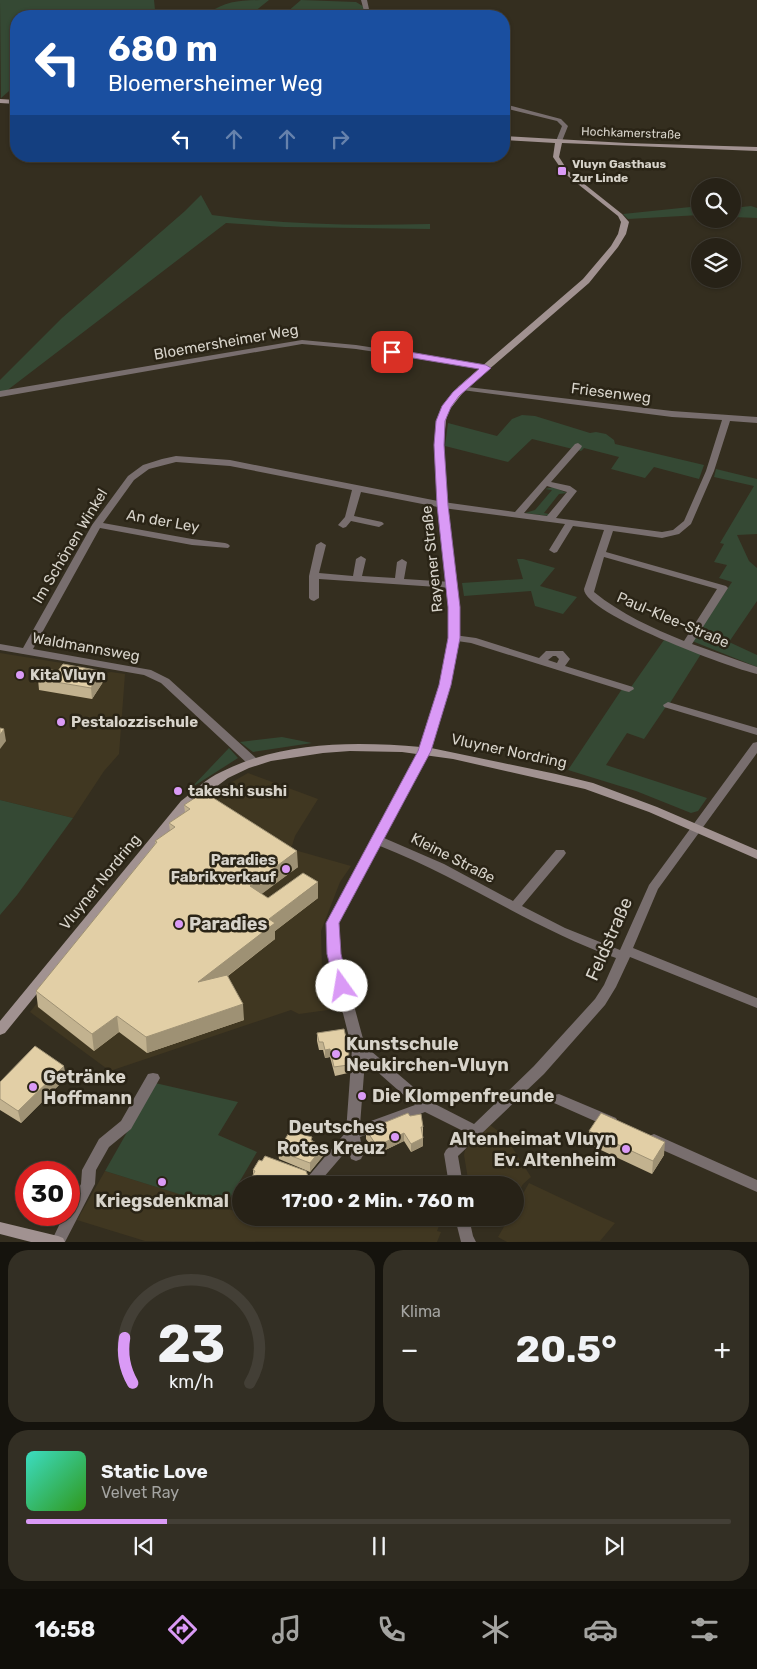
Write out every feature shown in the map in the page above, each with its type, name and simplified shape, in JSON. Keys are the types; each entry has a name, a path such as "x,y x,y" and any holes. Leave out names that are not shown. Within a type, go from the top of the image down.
{"street":[{"path":"510,107 548,116 562,122 565,129 559,141"},
{"name":"Hochkamerstraße","path":"510,138 757,149"},
{"name":"Rayener Straße","path":"359,1049 334,954 332,923 425,751 445,685 454,638 452,585 442,505 439,445 440,421 446,406 462,388 586,281 614,247 625,228 625,222 620,215 562,168 556,157 559,141"},
{"name":"Bloemersheimer Weg","path":"0,394 302,342 365,348 486,368"},
{"name":"Friesenweg","path":"462,388 598,406 757,420"},
{"name":"Im Schönen Winkel","path":"26,652 97,525 130,478 138,471 155,463 176,459 230,463 442,505 662,535 680,529 688,522 710,470 727,418"},
{"path":"517,516 578,446"},
{"path":"546,483 572,491 549,520"},
{"path":"357,489 346,521 379,524"},
{"path":"554,550 570,523"},
{"name":"An der Ley","path":"97,525 225,546"},
{"name":"Paul-Klee-Straße","path":"609,528 589,593 599,603 687,644 757,671"},
{"path":"314,598 314,576 321,544"},
{"path":"600,553 723,588 687,644"},
{"path":"357,580 361,559"},
{"path":"399,582 402,562"},
{"path":"314,576 452,585"},
{"path":"454,638 472,640 629,689"},
{"name":"Waldmannsweg","path":"0,647 133,669 159,678 253,762"},
{"path":"668,705 757,732"},
{"name":"Feldstraße","path":"455,1176 451,1154 539,1070 600,1002 610,987 653,888 757,745"},
{"name":"Vluyner Nordring","path":"0,1030 185,804 206,786 226,774 253,762 285,755 356,748 425,751 568,780 633,802 757,855"},
{"name":"Kleine Straße","path":"377,840 416,856 569,936 625,953 757,1002"},
{"path":"514,907 560,853"},
{"path":"359,1049 426,1106 474,1130"},
{"path":"356,1154 353,1134 359,1049"},
{"path":"0,1228 27,1238 58,1241 88,1184 89,1170 104,1144 126,1126 153,1078"},
{"path":"559,1099 622,1126"},
{"path":"316,1176 353,1134 426,1106"},
{"path":"639,1134 757,1186"},
{"path":"464,1226 469,1242"}],"shaded area":[{"name":"Pestalozzischule","path":"0,653 62,663 67,670 98,675 111,672 125,674 119,754 104,771 73,818 0,800"},
{"name":"Paradies","path":"248,773 318,799 295,836 291,849 351,866 340,882 321,931 322,969 335,1009 299,1014 291,1010 110,1071 30,1012 192,810 211,794"},
{"path":"490,1125 505,1136 531,1177 524,1183 524,1176 468,1176 465,1150"},
{"path":"105,1171 232,1210 232,1226 439,1226 437,1231 441,1232 437,1242 145,1241 80,1221 80,1215"},
{"path":"529,1183 615,1223 600,1241 507,1242 498,1237 504,1226 524,1226 524,1192"}],"green space":[{"path":"0,0 154,0 155,10 10,10 10,90 1,98"},
{"path":"269,0 256,10 214,10 229,3"},
{"path":"301,0 356,2 369,10 289,10"},
{"path":"201,195 212,215 266,221 321,224 430,224 430,229 285,227 226,223 5,392 0,392 0,380 62,318"},
{"path":"751,206 757,208 757,218 741,217 741,207"},
{"path":"691,207 691,216 628,219 623,214"},
{"path":"522,415 535,416 590,433 606,434 614,440 615,444 704,465 699,479 654,467 645,478 611,469 619,457 584,448 581,451 532,439 508,462 445,446 448,423 497,436 512,419"},
{"path":"716,469 757,479 757,534 737,535 749,561 757,568 757,601 729,642 757,655 757,667 692,641 732,582 719,578 727,565 714,562 724,544 720,543 754,486 714,477"},
{"path":"553,487 567,493 559,494 544,513 549,514 549,516 525,513 535,510 552,490 545,489"},
{"path":"517,559 555,568 540,586 577,597 563,614 535,606 531,591 464,596 462,583 523,579"},
{"path":"664,640 701,654 670,703 644,739 627,733 606,765 707,798 698,811 691,813 636,791 568,770 622,689 629,690"},
{"path":"282,737 312,743 253,752 240,742"},
{"path":"229,748 238,758 191,788"},
{"path":"0,800 73,818 17,895 0,915"},
{"path":"155,1083 238,1102 218,1135 257,1152 243,1176 232,1176 232,1194 224,1208 105,1171"}],"building":[{"path":"63,664 101,671 91,688 38,679 44,669 58,671"},
{"name":"Paradies","path":"204,792 297,851 250,886 268,898 303,873 318,882 269,919 275,923 198,982 227,975 243,1004 146,1037 117,1016 92,1034 36,991 157,842 155,841 175,827 169,823 190,809 184,805"},
{"name":"Kunstschule Neukirchen-Vluyn","path":"344,1029 349,1051 348,1065 334,1067 330,1049 325,1050 323,1042 319,1042 317,1033"},
{"name":"Getränke Hoffmann","path":"35,1046 64,1066 18,1111 0,1099 0,1082"},
{"path":"408,1113 410,1116 421,1114 423,1127 421,1127 423,1138 411,1144 404,1133 377,1146 366,1130"},
{"path":"601,1113 665,1142 653,1161 589,1131"},
{"path":"290,1131 312,1137 311,1140 323,1147 310,1163 278,1151"},
{"path":"265,1156 306,1171 308,1176 252,1176 255,1171 253,1170 259,1160 262,1161"}],"place":[{"name":"Vluyn Gasthaus Zur Linde","path":"562,171"},
{"name":"Kita Vluyn","path":"20,675"},
{"name":"Pestalozzischule","path":"61,722"},
{"name":"takeshi sushi","path":"178,791"},
{"name":"Paradies Fabrikverkauf","path":"286,869"},
{"name":"Paradies","path":"179,924"},
{"name":"Kunstschule Neukirchen-Vluyn","path":"336,1054"},
{"name":"Getränke Hoffmann","path":"33,1087"},
{"name":"Die Klompenfreunde","path":"362,1096"},
{"name":"Deutsches Rotes Kreuz","path":"395,1137"},
{"name":"Altenheimat Vluyn Ev. Altenheim","path":"626,1149"},
{"name":"Kriegsdenkmal","path":"162,1182"}],"route":[{"path":"342,986 334,954 332,923 425,751 445,685 454,638 454,607 442,505 439,445 440,421 446,406 456,394 486,368 392,352"}]}
